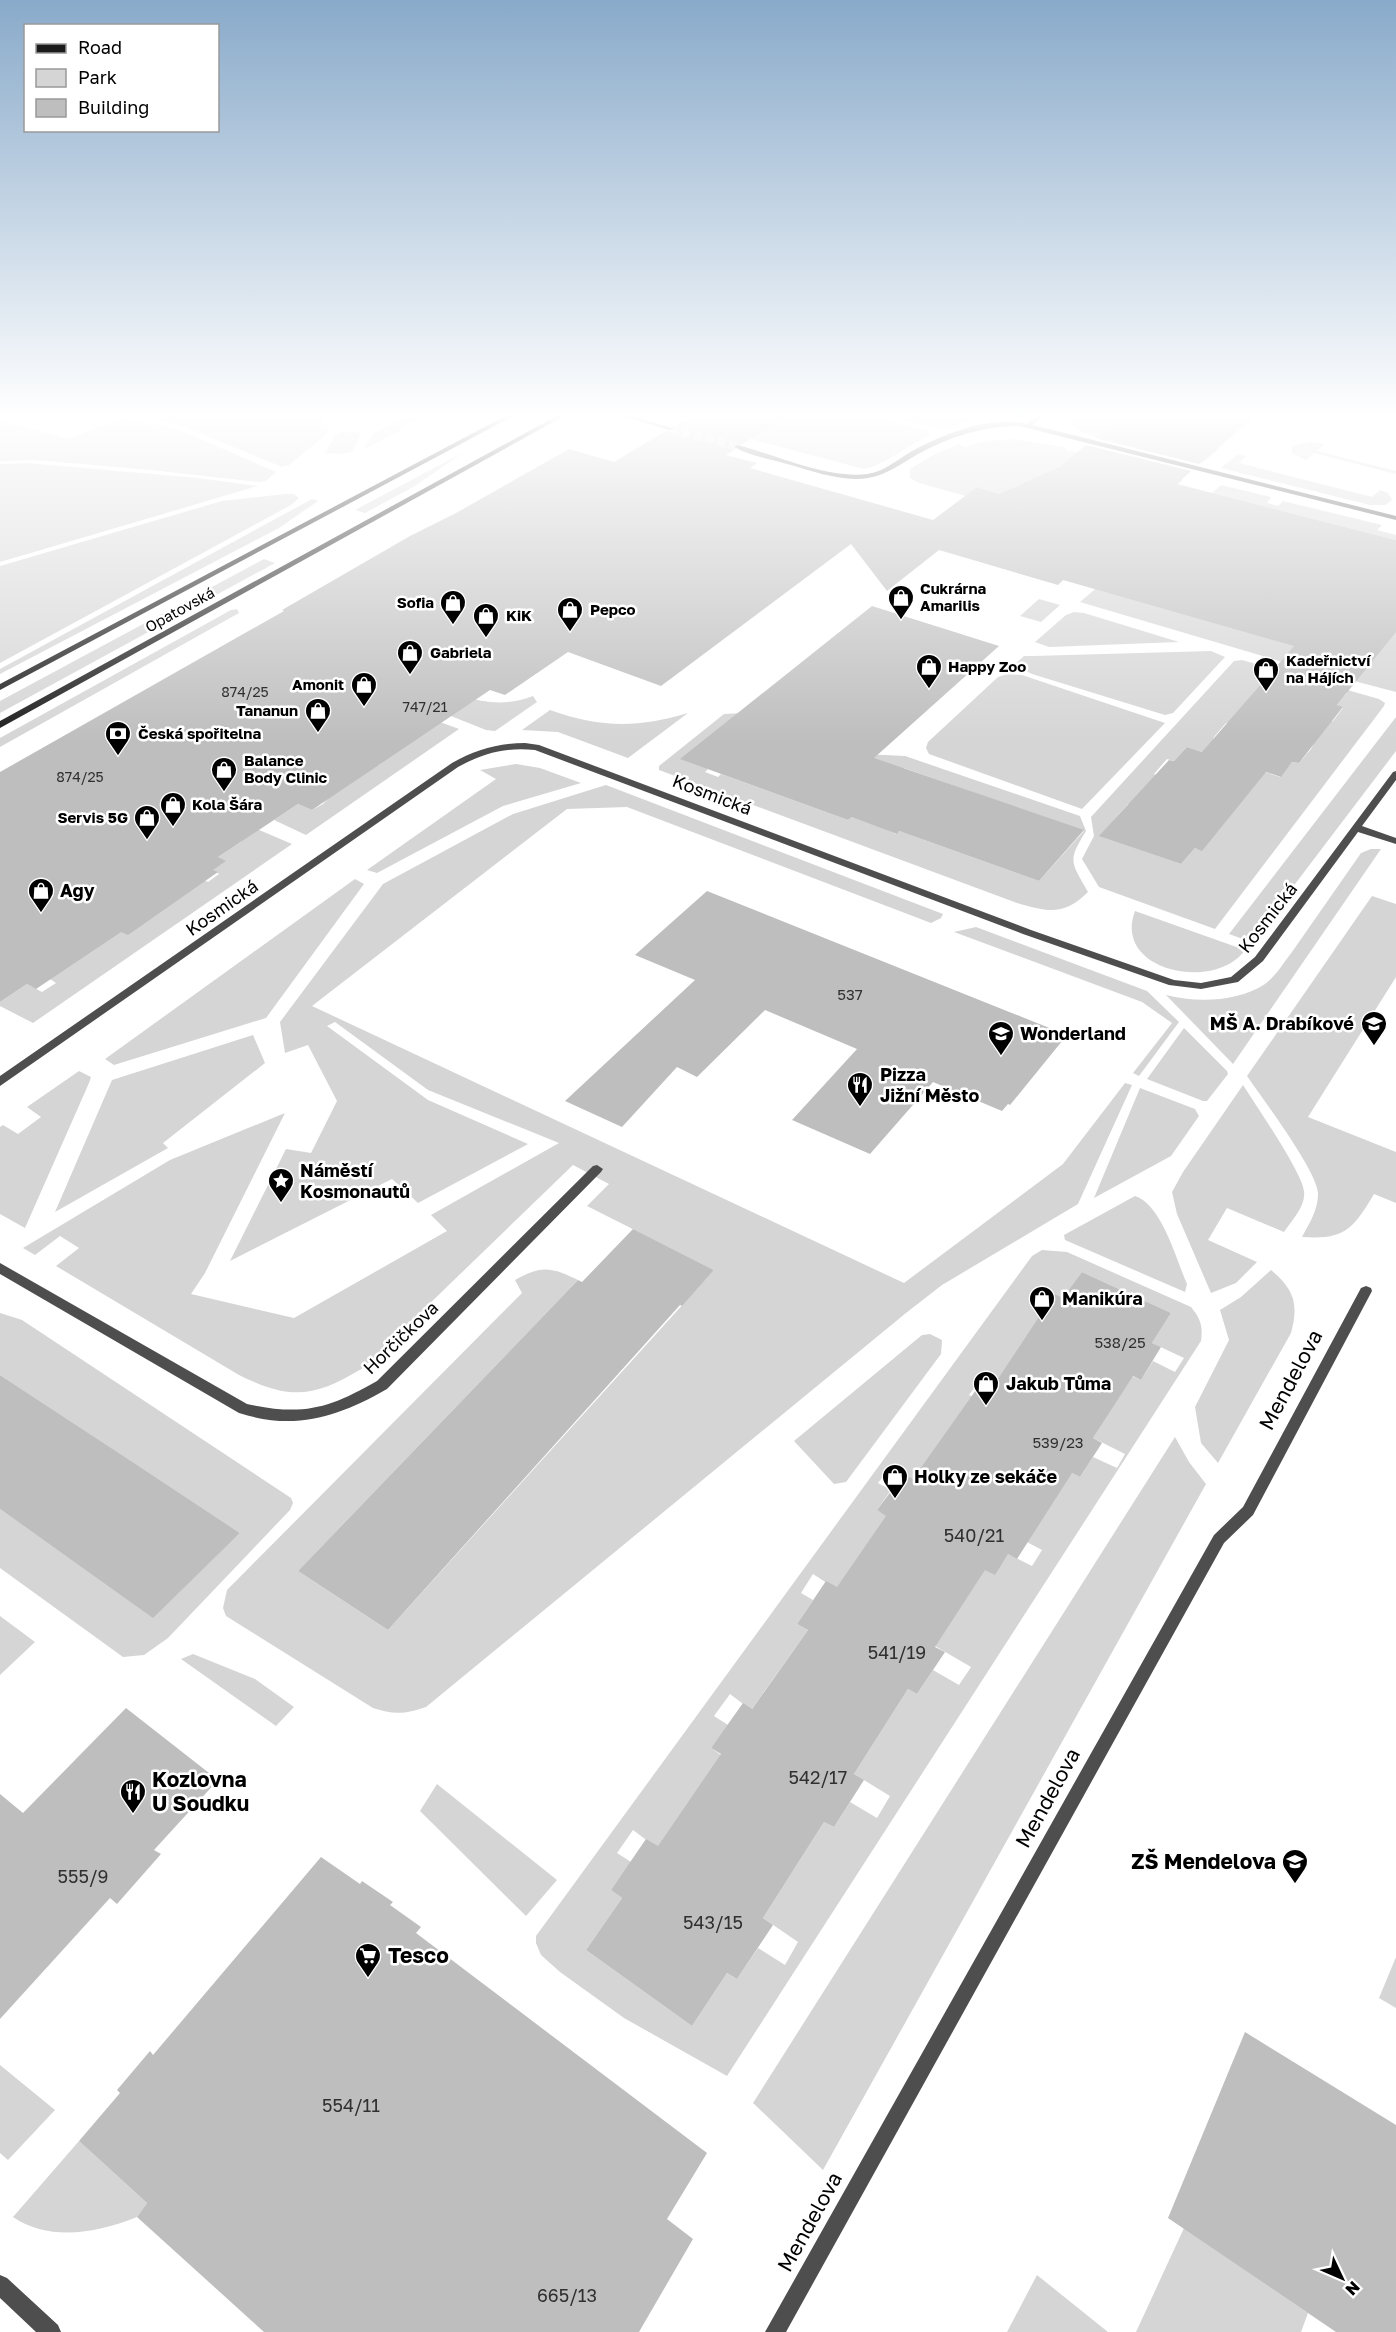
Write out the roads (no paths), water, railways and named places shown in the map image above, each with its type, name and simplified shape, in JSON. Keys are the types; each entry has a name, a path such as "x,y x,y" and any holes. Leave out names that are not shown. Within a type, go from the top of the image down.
{"main road":[{"name":"Opatovská","path":"0,687 307,524"},
{"name":"Opatovská","path":"0,725 365,524"}],"street":[{"name":"Kosmická","path":"0,1082 468,756 489,749 516,744 536,747 1027,932 1173,983 1201,986 1234,980 1259,959 1396,774"},
{"path":"1357,828 1396,841"},
{"name":"Horčičkova","path":"0,1268 244,1409 276,1417 319,1415 359,1399 382,1384 597,1169"},
{"name":"Mendelova","path":"775,2332 1219,1539 1248,1511 1366,1292"},
{"path":"0,2285 51,2332"}],"place":[{"name":"Cukrárna Amarilis","path":"901,621"},
{"name":"Sofia","path":"453,626"},
{"name":"Pepco","path":"570,633"},
{"name":"KiK","path":"486,639"},
{"name":"Gabriela","path":"410,676"},
{"name":"Happy Zoo","path":"929,690"},
{"name":"Kadeřnictví na Hájích","path":"1266,693"},
{"name":"Amonit","path":"364,708"},
{"name":"Tananun","path":"318,734"},
{"name":"Česká spořitelna","path":"118,757"},
{"name":"Balance Body Clinic","path":"224,793"},
{"name":"Kola Šára","path":"173,828"},
{"name":"Servis 5G","path":"147,841"},
{"name":"Agy","path":"41,914"},
{"name":"MŠ A. Drabíkové","path":"1374,1047"},
{"name":"Wonderland","path":"1001,1057"},
{"name":"Pizza Jižní Město","path":"860,1108"},
{"name":"Náměstí Kosmonautů","path":"281,1204"},
{"name":"Manikúra","path":"1042,1322"},
{"name":"Jakub Tůma","path":"986,1407"},
{"name":"Holky ze sekáče","path":"895,1500"},
{"name":"Kozlovna U Soudku","path":"133,1815"},
{"name":"ZŠ Mendelova","path":"1295,1885"},
{"name":"Tesco","path":"368,1979"}]}
